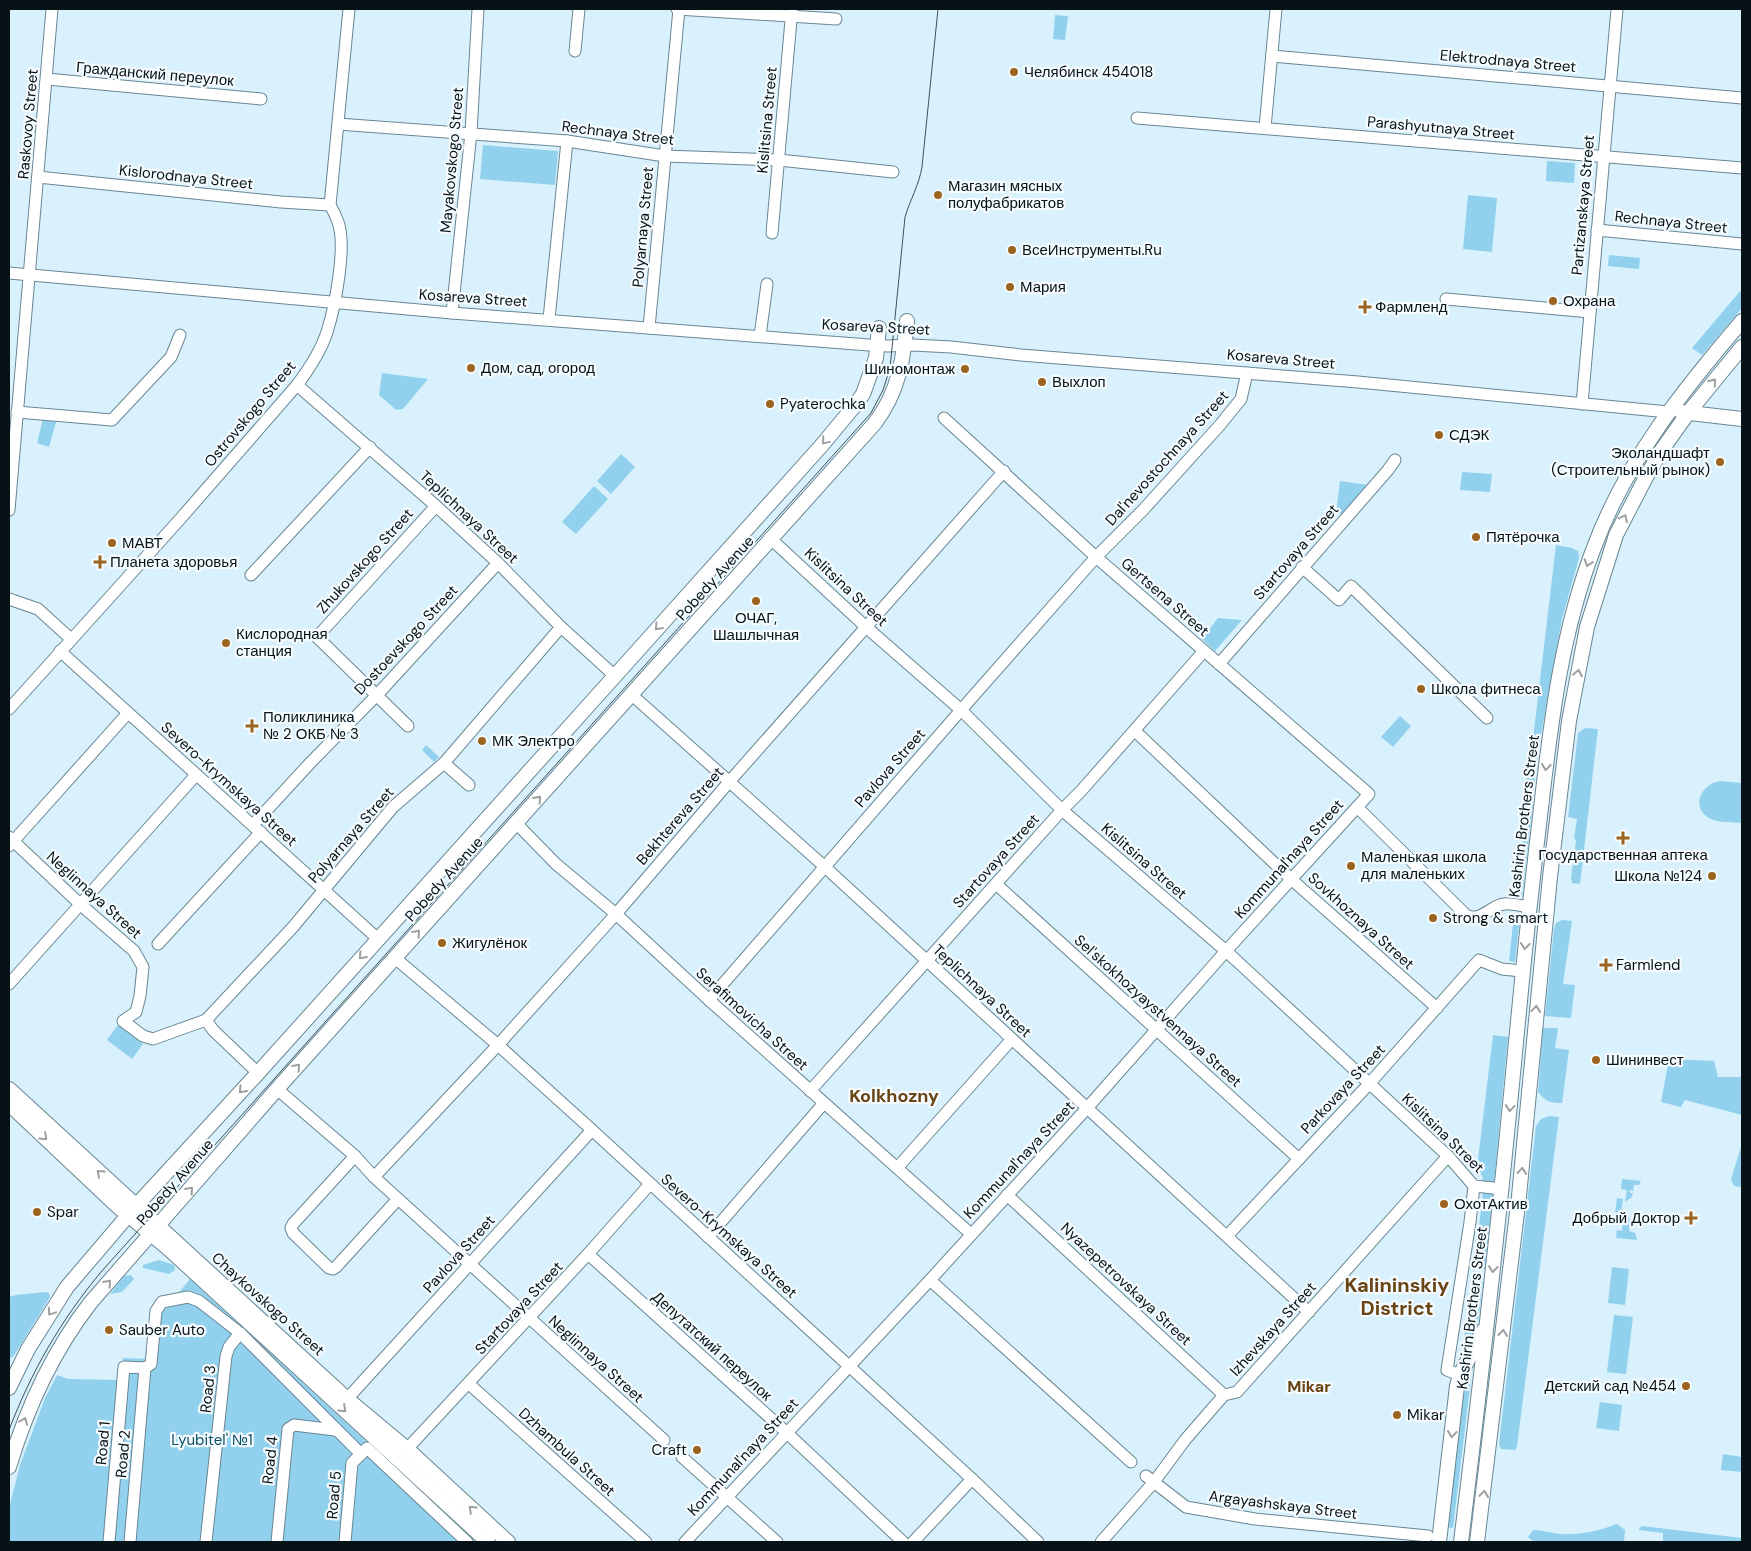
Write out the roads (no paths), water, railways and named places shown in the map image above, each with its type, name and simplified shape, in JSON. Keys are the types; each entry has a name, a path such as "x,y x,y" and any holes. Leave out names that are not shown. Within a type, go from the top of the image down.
{"main road":[{"name":"Pobedy Avenue","path":"9,1467 27,1413 40,1384 70,1331 91,1302 395,958 856,446 886,409 899,375 905,345 907,321"},
{"name":"Kashirin Brothers Street","path":"1461,1542 1503,1189 1529,907 1552,719 1570,625 1595,544 1616,498 1647,442 1701,369 1742,321"},
{"name":"Pobedy Avenue","path":"9,1388 28,1349 68,1288 132,1211 615,676 822,445 856,404 867,383 876,358 879,328"},
{"path":"1477,1542 1520,1196 1548,895 1569,721 1587,627 1616,535 1653,464 1688,413 1742,347"},
{"name":"Kosareva Street","path":"1668,412 1742,419"},
{"name":"Chaykovskogo Street","path":"9,1089 132,1211"},
{"name":"Chaykovskogo Street","path":"9,1104 407,1449 508,1542"},
{"name":"Chaykovskogo Street","path":"155,1230 488,1542"},
{"path":"1433,1539 1459,1380 1487,1324"}],"street":[{"name":"Raskovoy Street","path":"9,510 52,9"},
{"name":"Ostrovskogo Street","path":"9,709 181,518 297,385 312,365 327,333 334,302 341,247 339,223 330,205 349,9"},
{"name":"Mayakovskogo Street","path":"452,313 471,133 478,9"},
{"path":"575,51 579,9"},
{"path":"678,9 792,12 836,19"},
{"name":"Polyarnaya Street","path":"649,328 678,9"},
{"path":"1265,128 1276,9"},
{"name":"Partizanskaya Street","path":"1582,404 1617,9"},
{"name":"Kislitsina Street","path":"772,233 792,12"},
{"name":"Elektrodnaya Street","path":"1272,56 1742,98"},
{"name":"Гражданский переулок","path":"47,79 261,99"},
{"name":"Parashyutnaya Street","path":"1137,118 1742,168"},
{"name":"Rechnaya Street","path":"338,124 567,141 665,156 779,160 893,172"},
{"path":"549,319 567,141"},
{"name":"Kislorodnaya Street","path":"38,178 281,202 330,205"},
{"name":"Rechnaya Street","path":"1597,230 1742,244"},
{"name":"Kosareva Street","path":"9,273 452,313 878,345 921,345 1668,412"},
{"path":"760,336 768,284"},
{"path":"1446,299 1590,312"},
{"path":"17,412 112,420 171,357 180,335"},
{"name":"Dal'nevostochnaya Street","path":"1096,557 1143,510 1220,425 1241,398 1247,373"},
{"name":"Teplichnaya Street","path":"297,385 436,506 498,563 561,627 615,676"},
{"name":"Gertsena Street","path":"944,418 1096,557 1369,794"},
{"path":"251,574 370,447"},
{"name":"Startovaya Street","path":"1219,664 1395,460"},
{"name":"Bekhtereva Street","path":"374,1177 498,1045 616,914 729,782 1004,471"},
{"name":"Zhukovskogo Street","path":"377,695 317,637 436,506"},
{"name":"Kislitsina Street","path":"771,539 866,627 961,710 1062,810 1226,952 1448,1156 1474,1186 1503,1189"},
{"name":"Pavlova Street","path":"709,1000 1096,557"},
{"name":"Dostoevskogo Street","path":"158,944 257,829 311,762 377,695 498,563"},
{"path":"1302,567 1339,600 1351,586 1487,718"},
{"path":"9,599 38,609 71,639"},
{"name":"Polyarnaya Street","path":"206,1020 293,927 392,807 444,763 561,627"},
{"name":"Severo-Krymskaya Street","path":"60,651 378,939"},
{"name":"Startovaya Street","path":"810,1091 1135,731 1204,651"},
{"path":"377,695 408,726"},
{"name":"Teplichnaya Street","path":"632,695 927,960 1308,1312"},
{"path":"10,841 128,713"},
{"name":"Sovkhoznaya Street","path":"1135,731 1291,880 1437,1008"},
{"path":"444,763 469,785"},
{"path":"9,984 196,775"},
{"name":"Kommunal'naya Street","path":"685,1542 930,1280 1369,794"},
{"path":"1357,807 1471,918 1504,904 1529,907"},
{"name":"Serafimovicha Street","path":"516,823 556,864 616,914 709,1000 971,1234"},
{"name":"Neglinnaya Street","path":"10,841 134,951 143,967 140,996 136,1012 123,1020 143,1036 153,1039 206,1020"},
{"name":"Sel'skokhozyaystvennaya Street","path":"996,884 1299,1159"},
{"name":"Severo-Krymskaya Street","path":"395,958 498,1045 592,1130 849,1365 1038,1542"},
{"name":"Parkovaya Street","path":"1227,1236 1369,1084 1479,960 1502,969 1522,971"},
{"path":"206,1020 213,1030 258,1073"},
{"path":"897,1168 1012,1039"},
{"name":"Neglinnaya Street","path":"278,1089 355,1156 374,1177 528,1319 664,1440"},
{"path":"708,1237 824,1103"},
{"name":"Pavlova Street","path":"347,1398 592,1130"},
{"path":"355,1156 292,1224 291,1228 329,1268 336,1267 398,1199"},
{"name":"Izhevskaya Street","path":"1100,1542 1150,1479 1224,1395 1236,1392 1448,1156"},
{"name":"Startovaya Street","path":"407,1449 469,1384 650,1184"},
{"path":"1459,1380 1447,1370 1474,1186"},
{"name":"Nyazepetrovskaya Street","path":"1007,1195 1224,1395"},
{"name":"Депутатский переулок","path":"588,1254 786,1432 903,1542"},
{"path":"930,1280 1131,1462"},
{"name":"Road 2","path":"130,1542 146,1368 150,1364 156,1310 162,1302 188,1297 199,1301 240,1333 361,1454"},
{"name":"Road 3","path":"206,1542 226,1356 229,1347 240,1333"},
{"name":"Road 1","path":"109,1542 124,1367 146,1368"},
{"name":"Dzhambula Street","path":"469,1384 646,1542"},
{"name":"Road 4","path":"277,1542 288,1429 294,1425 335,1430"},
{"path":"361,1454 367,1448 467,1542"},
{"name":"Road 5","path":"345,1542 352,1463 361,1454"},
{"path":"682,1457 777,1542"},
{"path":"913,1542 972,1479"},
{"name":"Argayashskaya Street","path":"1150,1479 1186,1507 1255,1519 1433,1539"}],"tram line":[{"path":"9,1430 27,1388 48,1347 86,1290 101,1272 871,413 883,390 890,368 905,217 922,167 938,9"}],"place":[{"name":"Челябинск 454018","path":"1014,72"},
{"name":"Магазин мясных полуфабрикатов","path":"938,195"},
{"name":"ВсеИнструменты.Ru","path":"1012,250"},
{"name":"Мария","path":"1010,287"},
{"name":"Охрана","path":"1553,301"},
{"name":"Фармленд","path":"1365,307"},
{"name":"Дом, сад, огород","path":"471,368"},
{"name":"Шиномонтаж","path":"965,369"},
{"name":"Выхлоп","path":"1042,382"},
{"name":"Pyaterochka","path":"770,404"},
{"name":"СДЭК","path":"1439,435"},
{"name":"Эколандшафт (Строительный рынок)","path":"1720,462"},
{"name":"Пятёрочка","path":"1476,537"},
{"name":"МАВТ","path":"112,543"},
{"name":"Планета здоровья","path":"100,562"},
{"name":"ОЧАГ, Шашлычная","path":"756,601"},
{"name":"Кислородная станция","path":"226,643"},
{"name":"Школа фитнеса","path":"1421,689"},
{"name":"Поликлиника № 2 ОКБ № 3","path":"252,726"},
{"name":"МК Электро","path":"482,741"},
{"name":"Государственная аптека","path":"1623,838"},
{"name":"Маленькая школа для маленьких","path":"1351,866"},
{"name":"Школа №124","path":"1712,876"},
{"name":"Strong & smart","path":"1433,918"},
{"name":"Жигулёнок","path":"442,943"},
{"name":"Farmlend","path":"1606,965"},
{"name":"Шининвест","path":"1596,1060"},
{"name":"ОхотАктив","path":"1444,1204"},
{"name":"Spar","path":"37,1212"},
{"name":"Добрый Доктор","path":"1691,1218"},
{"name":"Sauber Auto","path":"109,1330"},
{"name":"Детский сад №454","path":"1686,1386"},
{"name":"Mikar","path":"1397,1415"},
{"name":"Craft","path":"697,1450"}],"district":[{"name":"Kolkhozny","path":"894,1096"},
{"name":"Kalininskiy District","path":"1397,1296"},
{"name":"Mikar","path":"1309,1386"}],"park label":[{"name":"Lyubitel' №1","path":"212,1440"}]}
